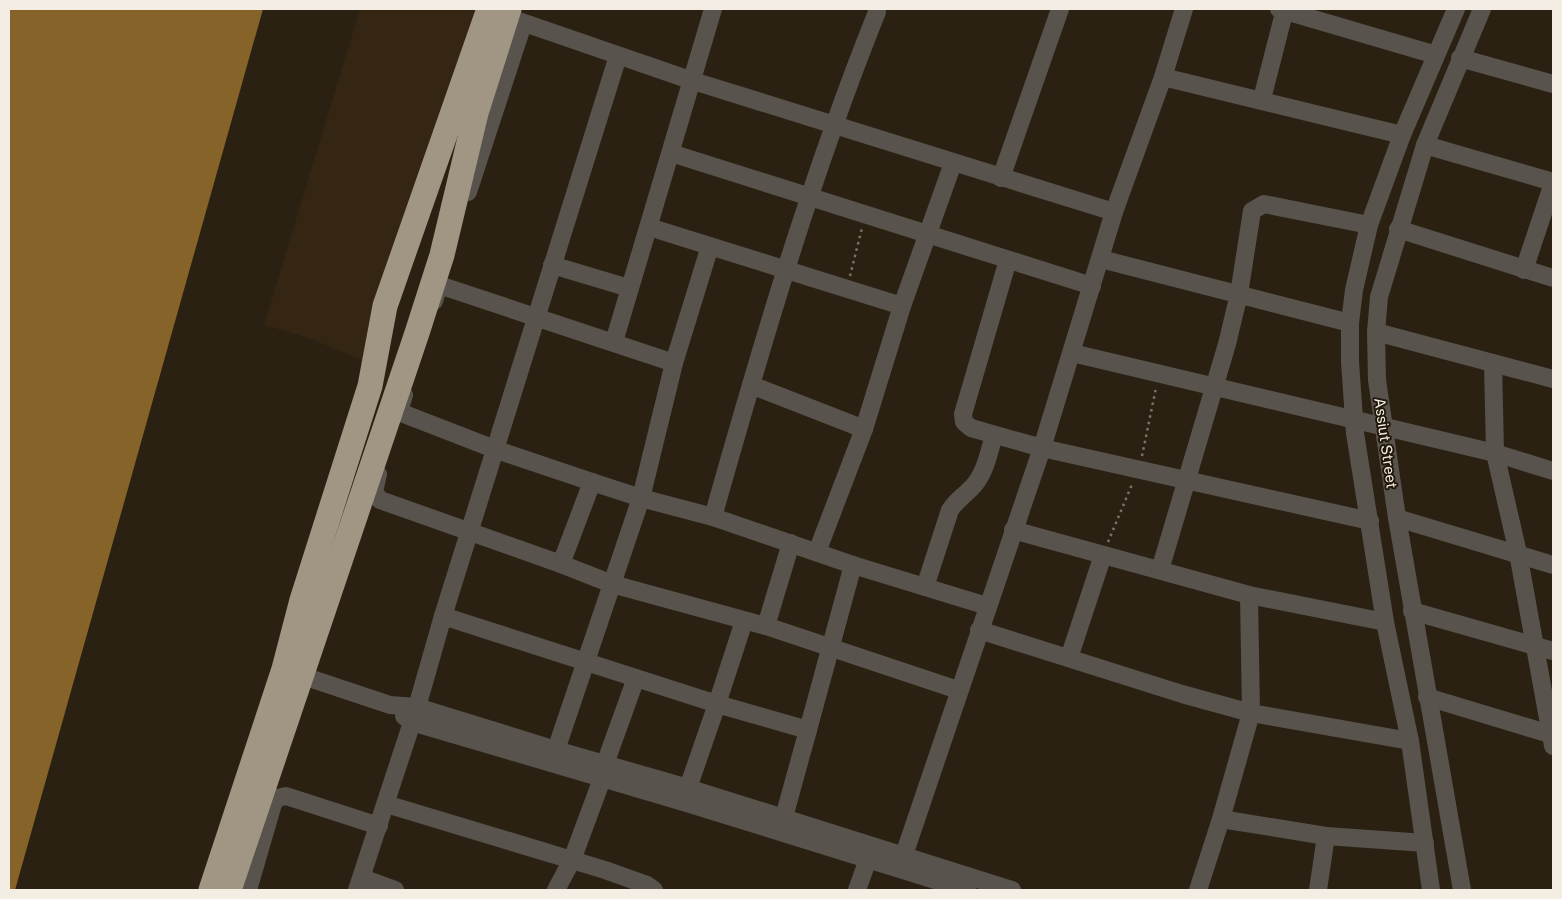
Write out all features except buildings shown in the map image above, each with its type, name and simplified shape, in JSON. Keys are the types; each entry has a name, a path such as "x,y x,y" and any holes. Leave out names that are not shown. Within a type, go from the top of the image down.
{"highway":[{"path":"229,890 293,673 302,600 370,386 385,306 407,244 507,15"},
{"path":"211,890 293,673 417,332 442,254 476,113 507,15"},
{"path":"407,244 407,263 412,269 418,270 430,266 442,254"},
{"path":"385,306 391,299 401,296 414,299 419,312 417,332"}],"street":[{"path":"614,342 712,9"},
{"path":"1001,178 1060,9"},
{"path":"904,854 958,690 1042,448 1114,212 1163,76 1184,9"},
{"path":"1262,99 1283,9 1436,55"},
{"name":"Assiut Street","path":"1431,890 1410,741 1384,622 1354,421 1350,362 1350,323 1354,290 1369,225 1402,135 1456,9"},
{"name":"Assiut Street","path":"1462,890 1412,611 1383,428 1377,380 1376,332 1379,297 1425,144 1482,9"},
{"path":"713,517 751,385 833,124 877,12"},
{"path":"958,690 766,626 612,584 376,497 374,486 439,285 507,15 690,80 1114,212"},
{"path":"395,890 359,884 497,450 535,318 618,56"},
{"path":"1460,58 1553,84"},
{"path":"1163,76 1402,135"},
{"path":"1425,144 1553,183 1524,270"},
{"path":"671,153 1092,286"},
{"path":"816,552 864,429 902,306 953,163"},
{"path":"1160,570 1215,387 1239,294 1251,214 1258,205 1264,204 1369,225"},
{"path":"649,227 902,306"},
{"path":"1398,229 1553,278"},
{"path":"556,750 641,498 674,362 710,246"},
{"path":"1101,259 1350,323"},
{"path":"1008,260 963,414 964,422 971,428 1042,448 1370,521"},
{"path":"552,265 629,288"},
{"path":"439,285 674,362"},
{"path":"1354,290 1379,297"},
{"path":"1376,332 1553,379"},
{"path":"1072,353 1495,454 1553,471"},
{"path":"1427,697 1552,738 1518,553 1495,454 1493,363"},
{"path":"751,385 864,429"},
{"path":"399,412 497,450 592,482 641,498 713,517 987,606"},
{"path":"925,587 950,510 958,499 976,483 983,471 994,435"},
{"path":"561,564 592,482"},
{"path":"1397,518 1553,565"},
{"path":"1013,530 1249,594 1384,622"},
{"path":"766,626 791,543"},
{"path":"1068,658 1103,555"},
{"path":"784,817 853,564"},
{"path":"1198,890 1221,819 1250,713 1249,594"},
{"path":"1412,611 1553,651"},
{"path":"443,616 717,704 808,730"},
{"path":"688,788 744,621"},
{"path":"979,630 1182,694 1250,713 1410,741"},
{"path":"293,673 414,714 603,772 871,852 904,854 1012,890"},
{"path":"556,890 572,860 636,678"},
{"path":"414,714 556,750 603,772 688,788 784,817 967,890"},
{"path":"248,890 273,804 280,797 286,796 379,826"},
{"path":"386,804 633,879 647,884 654,890"},
{"path":"1221,819 1326,836 1425,843"},
{"path":"1318,890 1326,836"},
{"path":"857,890 871,852"}],"path":[{"path":"846,289 866,214"},
{"path":"1103,555 1139,469 1160,373"}],"shaded area":[{"path":"9,9 263,9 15,890 9,890"},
{"path":"360,9 480,9 367,362 309,338 264,325"}]}
